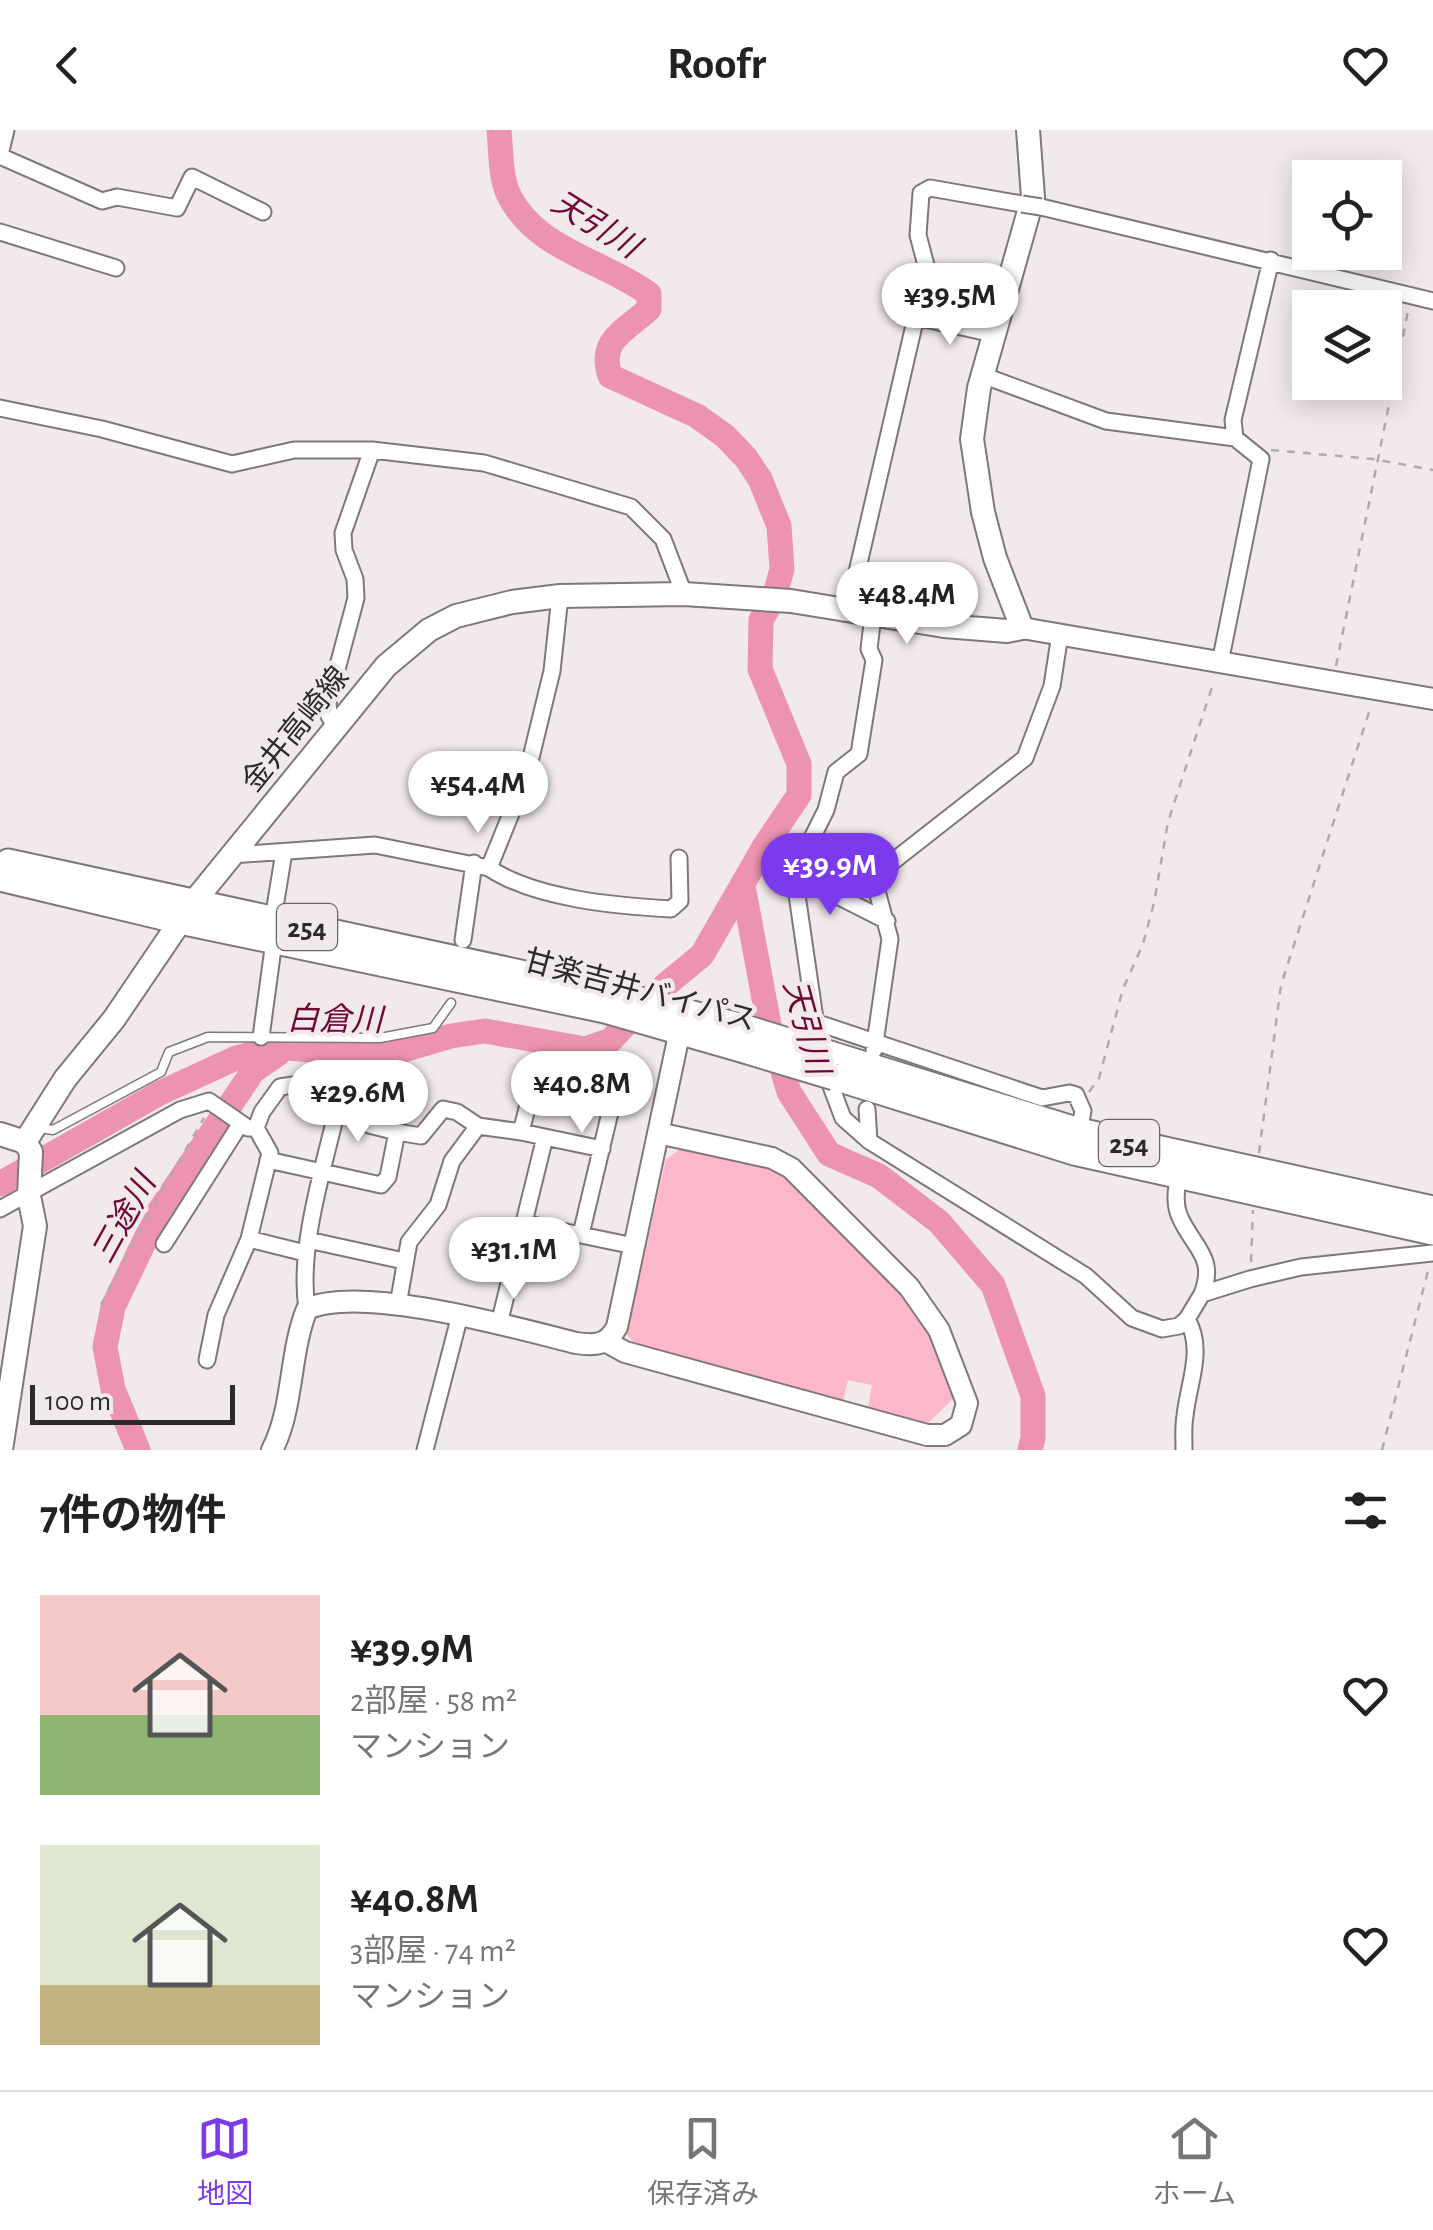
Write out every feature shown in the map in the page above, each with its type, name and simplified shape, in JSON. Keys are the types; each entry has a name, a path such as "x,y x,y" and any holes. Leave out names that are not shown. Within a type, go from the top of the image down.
{"highway":[{"name":"甘楽吉井バイパス","path":"0,861 186,912"},
{"name":"甘楽吉井バイパス","path":"0,878 186,912 609,1001 832,1066 1042,1143 1179,1176 1433,1209"},
{"name":"甘楽吉井バイパス","path":"832,1066 1079,1131 1433,1232"}],"main road":[{"path":"848,610 960,627 1008,631 1022,628 995,558 976,479 972,440 982,375 1033,198 1028,130"},
{"name":"金井高崎線","path":"31,1140 65,1080 114,1019 186,912 386,666 430,630 479,609 560,596 684,594 791,600 848,610"},
{"path":"0,1134 31,1140 30,1192 35,1226 1,1450"}],"street":[{"path":"6,130 0,155 102,201 117,197 177,208 192,176 262,212"},
{"path":"848,610 927,269 918,235 921,193 930,188 1041,208 1433,301"},
{"path":"0,232 116,268"},
{"path":"1220,663 1261,459 1242,443 1233,420 1272,260"},
{"path":"916,317 993,334"},
{"path":"982,375 1106,421 1242,443"},
{"path":"0,408 102,429 232,464 294,450 372,450 484,462 631,507 663,538 684,594"},
{"path":"336,724 329,716 328,703 356,598 343,534 372,450"},
{"path":"463,940 481,865 527,774 552,671 560,596"},
{"path":"872,615 869,649 874,660 859,754 836,772 826,810 794,874 821,1060 843,1118 869,1140 1086,1276 1144,1324 1162,1330 1187,1319 1208,1279 1206,1260 1179,1214 1179,1176"},
{"path":"1022,628 1433,699"},
{"path":"875,1046 890,939 874,880 1025,758 1052,686 1060,634"},
{"path":"231,855 374,846 481,865 507,880 604,905 672,910 680,902 680,858"},
{"path":"260,1038 284,852"},
{"path":"794,874 887,921"},
{"path":"306,1309 320,1303 398,1305 460,1315 576,1343 605,1342 617,1327 658,1134 668,1020"},
{"path":"815,1022 875,1046 1042,1098 1069,1093 1080,1100 1083,1112 1079,1131"},
{"path":"521,1132 534,1081 610,1094 613,1100 581,1234"},
{"path":"164,1244 243,1123 262,1112 280,1087 299,1084 368,1099 372,1108 369,1125 398,1132 421,1136 443,1109 457,1112 478,1126 602,1149"},
{"path":"272,1450 306,1309 303,1286 307,1247 341,1093"},
{"path":"0,1209 180,1110 209,1101 243,1123 270,1152 249,1238 216,1316 207,1360"},
{"path":"867,1108 869,1140"},
{"path":"398,1305 408,1242 438,1204 452,1161 478,1126"},
{"path":"268,1160 381,1185 388,1177 398,1132"},
{"path":"605,1342 624,1352 927,1436 945,1435 961,1425 967,1404 938,1330 909,1288 791,1168 772,1158 658,1134"},
{"path":"498,1324 545,1137"},
{"path":"523,1223 634,1246"},
{"path":"249,1238 404,1261"},
{"path":"1202,1294 1302,1267 1433,1254"},
{"path":"425,1450 460,1315"},
{"path":"1184,1450 1184,1414 1195,1378 1193,1329 1187,1319"}],"lane":[{"path":"31,1140 161,1072 170,1052 208,1037 380,1038 433,1028 451,1003"}],"path":[{"path":"1332,683 1411,295"},
{"path":"1242,443 1433,470"},
{"path":"1080,1100 1096,1086 1124,990 1143,944 1168,822 1220,663"},
{"path":"1250,1279 1256,1183 1281,984 1376,691"},
{"path":"101,1304 149,1212 214,1104"},
{"path":"1382,1450 1433,1254"}],"shaded area":[{"path":"535,1059 623,1070 617,1089 533,1071"},
{"path":"680,1149 782,1173 904,1296 941,1355 955,1397 926,1425 868,1409 872,1385 848,1380 843,1401 637,1347 627,1334 666,1159"}],"waterway":[{"name":"天引川","path":"0,1184 160,1093 236,1058 267,1050 287,1048 383,1056 451,1036 485,1031 585,1049 611,1040 651,997 702,955 799,795 799,764 760,669 761,620 774,598 782,569 779,526 760,479 725,436 697,416 610,376 607,364 611,345 649,309 649,294 551,240 518,211 505,184 499,130"},
{"name":"天引川","path":"743,886 769,1025 789,1092 829,1154 879,1176 939,1222 993,1285 1033,1396 1030,1450"},
{"name":"三途川","path":"138,1450 113,1389 105,1347 113,1307 158,1213 253,1071 278,1054"}],"water label":[{"name":"白倉川","path":"335,1019"}]}
